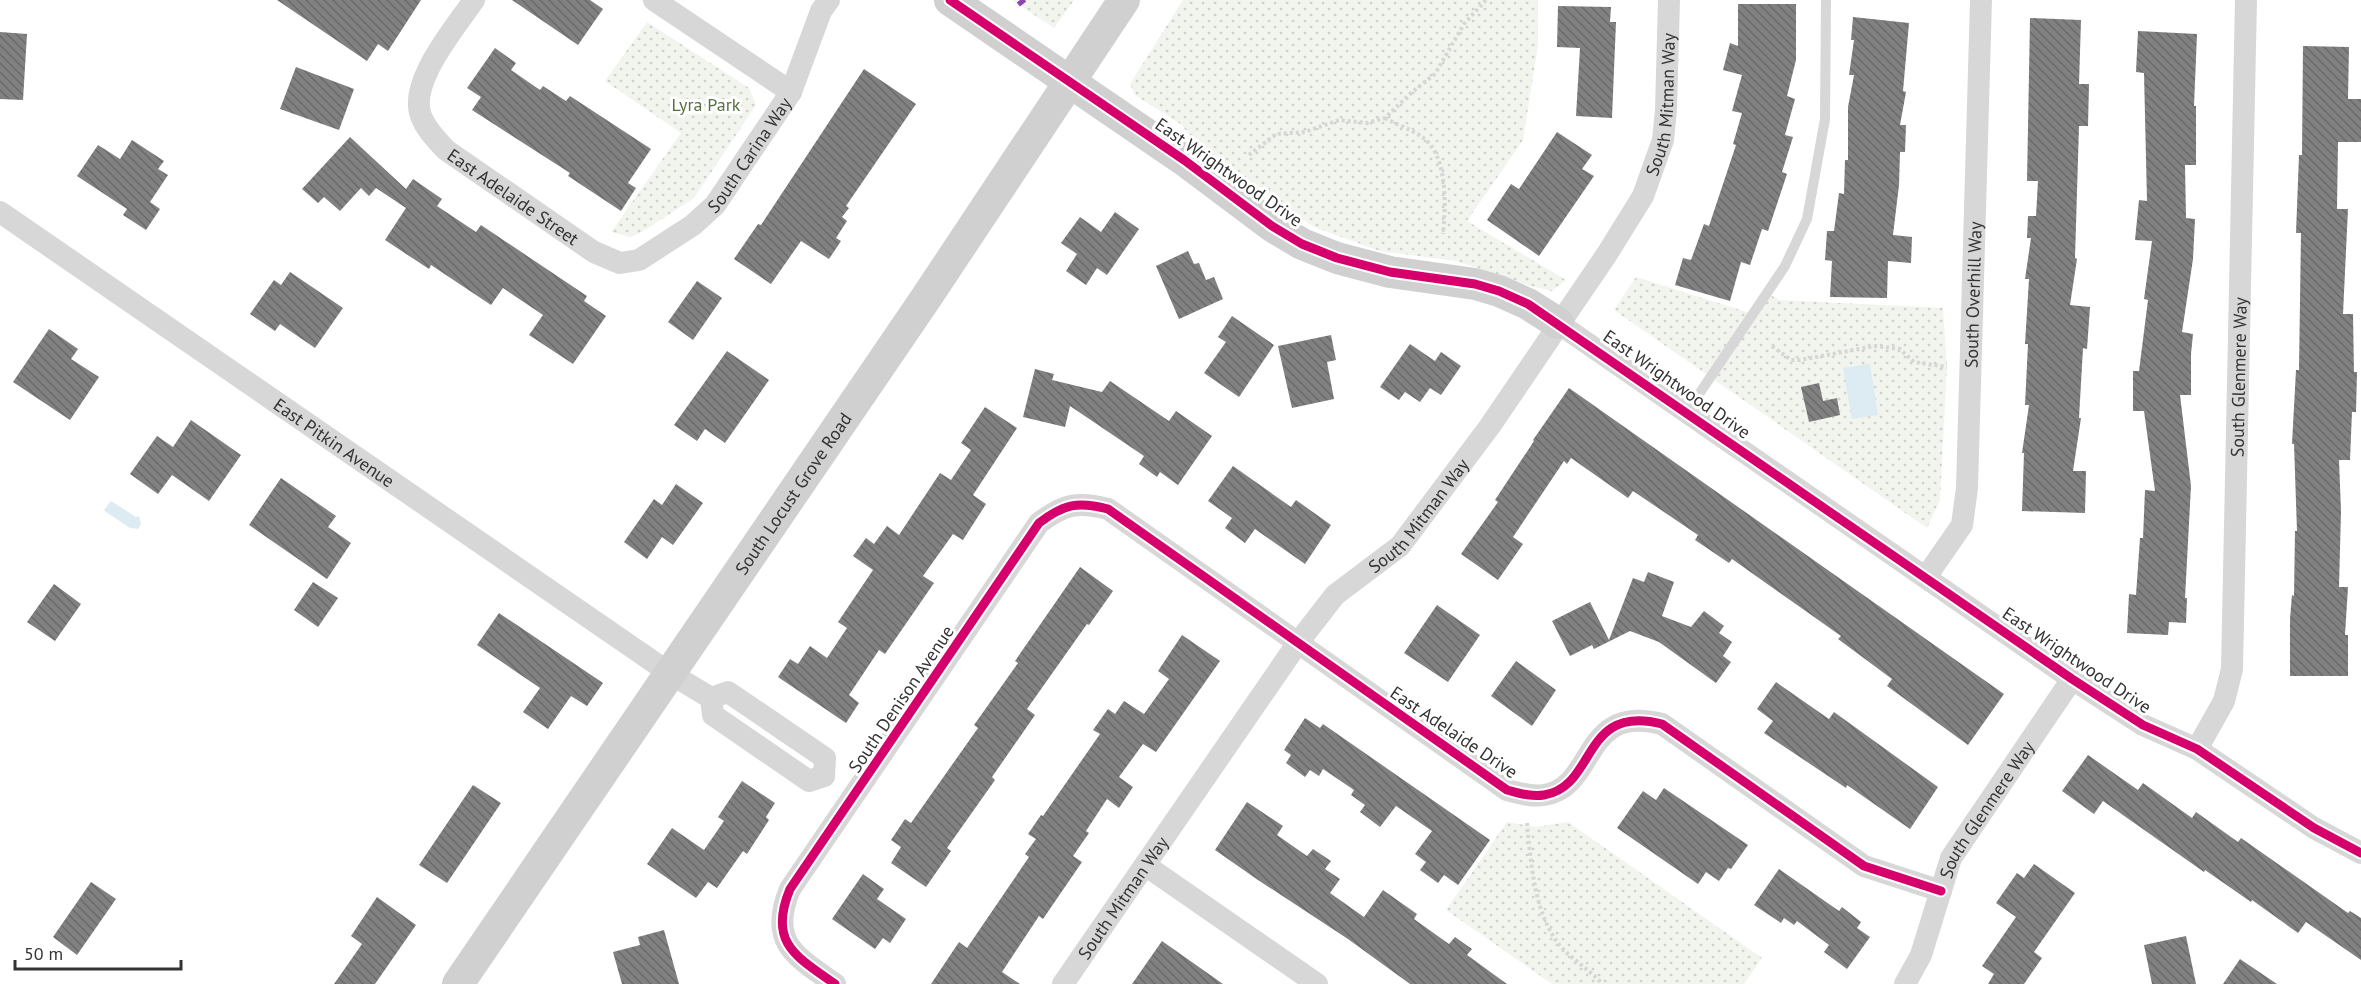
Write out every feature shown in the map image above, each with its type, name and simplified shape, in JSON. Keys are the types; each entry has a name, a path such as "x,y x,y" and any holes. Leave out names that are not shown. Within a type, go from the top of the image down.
{"main road":[{"name":"East Wrightwood Drive","path":"950,0 1184,160 1272,226 1302,244 1337,258 1390,272 1475,284 1499,291 1528,304 1558,323"},
{"name":"South Locust Grove Road","path":"458,984 926,298 1124,0"}],"street":[{"name":"East Adelaide Street","path":"474,0 428,68 419,94 420,115 428,131 446,150 594,252 620,263"},
{"path":"654,0 791,92"},
{"name":"South Carina Way","path":"620,263 639,260 693,225 715,205 791,92 821,11 829,0"},
{"name":"South Mitman Way","path":"1063,984 1297,644 1335,595 1400,546 1490,426 1607,254 1643,196 1663,140 1669,0"},
{"name":"South Overhill Way","path":"1926,577 1962,525 1967,488 1981,0"},
{"name":"South Glenmere Way","path":"2197,748 2224,701 2232,669 2246,0"},
{"name":"East Pitkin Avenue","path":"0,212 671,674 711,698 728,692 816,751 825,758 824,776 854,797"},
{"name":"East Wrightwood Drive","path":"1558,323 2072,679 2143,725 2197,748 2314,828 2361,854"},
{"name":"East Adelaide Drive","path":"1071,505 1089,504 1108,510 1507,790 1527,795 1545,795 1562,787 1575,774 1600,738 1612,727 1626,720 1644,719 1662,724 1864,866 1941,891"},
{"name":"South Denison Avenue","path":"835,984 804,962 790,947 781,929 782,908 790,889 1039,523 1054,511 1071,505"},
{"name":"South Glenmere Way","path":"1905,984 1921,955 1951,858 2072,679"},
{"path":"1145,865 1317,984"}],"lane":[{"path":"1687,412 1785,266 1807,219 1825,118 1826,0"}],"path":[{"path":"1249,155 1276,134 1305,132 1339,120 1367,123 1384,118 1435,74 1464,24 1486,0"},
{"path":"1384,118 1424,137 1435,149 1441,165 1446,204 1443,234"},
{"path":"1772,346 1791,360 1875,346 1900,350 1914,362 1947,366"},
{"path":"1527,823 1535,882 1551,934 1563,949 1602,984"}],"green space":[{"path":"1012,0 1074,0 1054,28"},
{"path":"1183,0 1538,0 1538,45 1523,140 1467,221 1566,280 1552,291 1456,261 1380,251 1314,227 1196,145 1182,125 1135,95 1130,84"},
{"name":"Lyra Park","path":"647,22 749,88 756,105 694,198 642,232 630,237 611,232 681,133 605,81"},
{"path":"1636,277 1753,314 1767,293 1779,300 1943,308 1947,367 1940,500 1927,528 1614,310"},
{"path":"1507,822 1536,827 1568,822 1762,958 1744,984 1552,984 1446,910"}],"shaded area":[{"path":"1870,364 1878,415 1852,419 1843,368"},
{"path":"111,501 136,517 139,516 141,524 138,529 130,528 104,510"}],"building":[{"path":"277,0 421,0 388,51 378,44 367,61"},
{"path":"512,0 590,0 603,9 578,45"},
{"path":"1738,4 1796,4 1796,60 1787,96 1795,99 1785,135 1793,137 1782,172 1787,174 1768,231 1762,229 1750,265 1741,262 1730,301 1675,285 1683,258 1691,260 1704,224 1709,226 1736,145 1733,144 1742,113 1732,111 1742,75 1723,70 1730,43 1738,46"},
{"path":"1558,6 1611,7 1610,22 1616,22 1612,118 1576,116 1580,48 1557,47"},
{"path":"1853,17 1909,23 1903,91 1906,92 1900,125 1906,125 1905,152 1900,152 1893,235 1912,237 1911,263 1888,261 1887,298 1830,297 1832,261 1825,260 1827,231 1834,231 1839,193 1844,194 1845,160 1848,160 1848,107 1854,75 1849,75 1854,40 1851,40"},
{"path":"2030,18 2081,20 2079,84 2089,84 2088,126 2079,126 2075,258 2077,259 2070,305 2090,307 2087,349 2083,348 2079,418 2081,418 2073,471 2086,471 2085,513 2022,511 2024,453 2022,453 2029,405 2025,405 2028,344 2025,344 2029,279 2025,279 2031,238 2027,238 2028,216 2036,216 2038,181 2027,181"},
{"path":"2138,31 2197,34 2194,106 2196,106 2196,165 2185,165 2186,218 2195,219 2193,259 2182,332 2193,334 2191,395 2180,395 2191,486 2185,598 2187,598 2186,623 2169,622 2168,635 2127,633 2129,594 2136,595 2140,538 2143,538 2145,490 2155,491 2144,411 2133,411 2133,371 2139,371 2148,300 2144,299 2152,241 2135,240 2139,200 2147,201 2144,73 2136,72"},
{"path":"0,32 27,34 23,100 0,99"},
{"path":"2303,46 2349,47 2348,99 2361,99 2361,142 2338,142 2337,209 2348,209 2343,314 2353,314 2354,372 2357,372 2356,412 2352,412 2350,460 2339,460 2341,511 2339,587 2348,587 2345,635 2348,635 2348,676 2290,676 2290,619 2292,595 2294,596 2295,531 2297,531 2294,444 2292,444 2296,370 2299,370 2301,233 2296,233 2299,155 2302,155"},
{"path":"495,48 516,63 511,70 540,90 543,86 566,101 570,96 651,149 628,183 636,188 621,211 568,176 570,173 472,110 481,97 467,88"},
{"path":"296,67 354,89 339,130 280,109"},
{"path":"864,69 916,104 846,206 849,208 842,217 847,221 836,238 841,241 829,259 801,241 771,284 734,259 758,224 761,225"},
{"path":"1557,132 1592,155 1582,169 1594,176 1539,256 1487,220 1511,184 1519,189"},
{"path":"350,137 406,189 413,179 442,199 437,206 476,232 481,225 587,296 584,301 606,316 573,364 529,335 543,315 503,288 491,305 431,265 429,269 385,240 406,208 376,188 369,196 361,188 340,211 324,197 318,203 302,189"},
{"path":"132,140 164,161 158,169 168,175 150,202 160,209 146,230 123,215 127,209 77,176 98,145 120,159"},
{"path":"1115,212 1139,229 1107,275 1097,268 1086,285 1066,271 1077,254 1061,243 1080,217 1101,232"},
{"path":"1188,251 1194,264 1199,263 1206,280 1214,277 1223,299 1179,319 1156,266"},
{"path":"290,272 343,308 315,348 280,324 275,331 250,314 274,280 281,285"},
{"path":"697,281 722,298 693,340 668,322"},
{"path":"1232,316 1274,345 1239,397 1204,373 1226,342 1218,337"},
{"path":"49,329 78,349 71,359 99,377 70,420 13,382"},
{"path":"1331,335 1336,360 1327,362 1334,399 1292,408 1278,346"},
{"path":"1410,344 1435,361 1441,352 1461,366 1441,395 1430,388 1420,402 1405,392 1399,400 1380,387"},
{"path":"727,351 769,380 725,443 705,429 697,441 674,425"},
{"path":"1035,369 1054,374 1052,380 1102,392 1110,381 1169,421 1176,411 1212,436 1178,485 1160,472 1157,477 1139,464 1144,456 1070,406 1065,427 1023,417"},
{"path":"1819,383 1823,401 1837,398 1840,415 1809,422 1801,387"},
{"path":"1569,388 2004,694 1968,745 1887,686 1892,679 1838,639 1841,636 1732,559 1729,563 1695,540 1698,535 1633,491 1628,498 1571,458 1567,464 1564,461 1513,537 1523,544 1498,580 1461,554 1498,502 1495,500"},
{"path":"985,407 1017,428 973,495 986,504 963,540 953,534 923,576 934,583 885,654 879,650 849,695 859,703 846,723 778,677 790,659 798,664 810,646 827,658 847,628 838,622 873,570 853,556 866,538 874,544 887,526 899,535 940,473 951,480 971,450 961,443"},
{"path":"191,420 241,455 209,501 172,475 158,494 130,474 157,436 173,447"},
{"path":"1233,466 1291,507 1296,500 1331,525 1305,564 1255,529 1245,543 1225,528 1232,518 1208,501"},
{"path":"281,478 336,516 328,527 351,543 327,579 249,525"},
{"path":"676,484 703,503 673,545 662,537 647,559 624,542 654,499 662,505"},
{"path":"1080,567 1113,591 1027,709 1035,715 992,777 995,780 947,848 951,851 926,887 891,863 901,847 891,840 905,819 911,823 978,728 974,725 1018,663 1015,661"},
{"path":"1648,572 1674,582 1662,616 1691,627 1704,611 1724,626 1719,633 1732,642 1723,656 1731,662 1716,683 1659,642 1630,631 1594,649 1592,645 1570,656 1552,621 1590,602 1609,640 1633,578 1644,582"},
{"path":"313,582 338,598 318,627 294,610"},
{"path":"54,584 81,604 55,641 27,622"},
{"path":"1437,605 1480,635 1448,682 1404,653"},
{"path":"499,613 603,683 587,706 571,696 548,729 523,712 540,688 477,645"},
{"path":"1182,635 1220,661 1156,752 1143,744 1119,777 1133,787 1119,808 1107,799 1086,831 1089,833 1073,856 1082,862 1043,919 1039,916 1002,972 1020,984 931,984 959,942 967,948 1029,857 1025,854 1036,839 1028,834 1100,734 1093,730 1108,709 1115,714 1124,701 1144,714 1169,679 1158,671"},
{"path":"1516,661 1556,690 1532,726 1491,696"},
{"path":"1776,682 1829,719 1834,712 1938,787 1910,829 1847,785 1846,788 1764,733 1773,721 1757,709"},
{"path":"1305,718 1320,728 1323,724 1490,840 1458,885 1444,875 1438,883 1420,870 1426,862 1415,854 1432,831 1396,806 1380,827 1360,812 1365,805 1351,795 1354,790 1323,769 1319,776 1310,770 1305,777 1286,763 1291,755 1284,750"},
{"path":"2088,755 2138,790 2143,783 2192,818 2196,812 2238,842 2241,838 2348,913 2350,911 2361,918 2361,960 2306,922 2298,933 2252,900 2251,902 2205,870 2204,872 2103,801 2094,814 2062,791"},
{"path":"742,781 775,803 766,817 769,820 747,854 743,851 717,888 708,882 696,898 647,864 672,828 704,850 724,821 718,817"},
{"path":"473,785 501,803 447,883 419,865"},
{"path":"1664,788 1748,845 1731,869 1728,868 1719,881 1706,872 1698,884 1617,828 1643,791 1656,800"},
{"path":"1247,802 1283,826 1277,835 1307,856 1313,849 1331,861 1325,869 1340,879 1330,893 1364,917 1383,890 1417,914 1414,919 1449,944 1455,937 1472,949 1467,955 1507,984 1410,984 1348,939 1215,850"},
{"path":"2034,864 2075,893 2034,952 2042,958 2024,984 1988,984 1994,974 1982,966 2016,917 1996,903 2017,873 2024,878"},
{"path":"1779,869 1839,911 1842,907 1861,922 1857,928 1870,937 1847,969 1824,952 1829,945 1797,921 1794,925 1784,918 1781,923 1754,905"},
{"path":"863,874 884,889 877,899 906,919 890,943 883,938 875,949 832,919"},
{"path":"91,882 116,899 77,955 53,937"},
{"path":"377,897 416,925 375,984 334,984 362,944 351,936"},
{"path":"664,930 679,984 622,984 613,952 640,945 638,937"},
{"path":"2186,936 2196,984 2152,984 2144,945"},
{"path":"1162,941 1223,984 1132,984"},
{"path":"2240,959 2277,984 2223,984"}],"marked path":[{"path":"1020,0 1023,4"}],"cycle path":[{"path":"950,0 1184,160 1272,226 1302,244 1337,258 1390,272 1475,284 1499,291 1528,304 2072,679 2143,725 2197,749 2314,828 2361,853"},
{"path":"835,984 797,956 789,946 782,922 790,889 1039,523 1064,508 1080,505 1108,509 1507,790 1544,795 1561,789 1573,778 1603,735 1617,725 1636,721 1662,724 1864,866 1941,891"}]}
